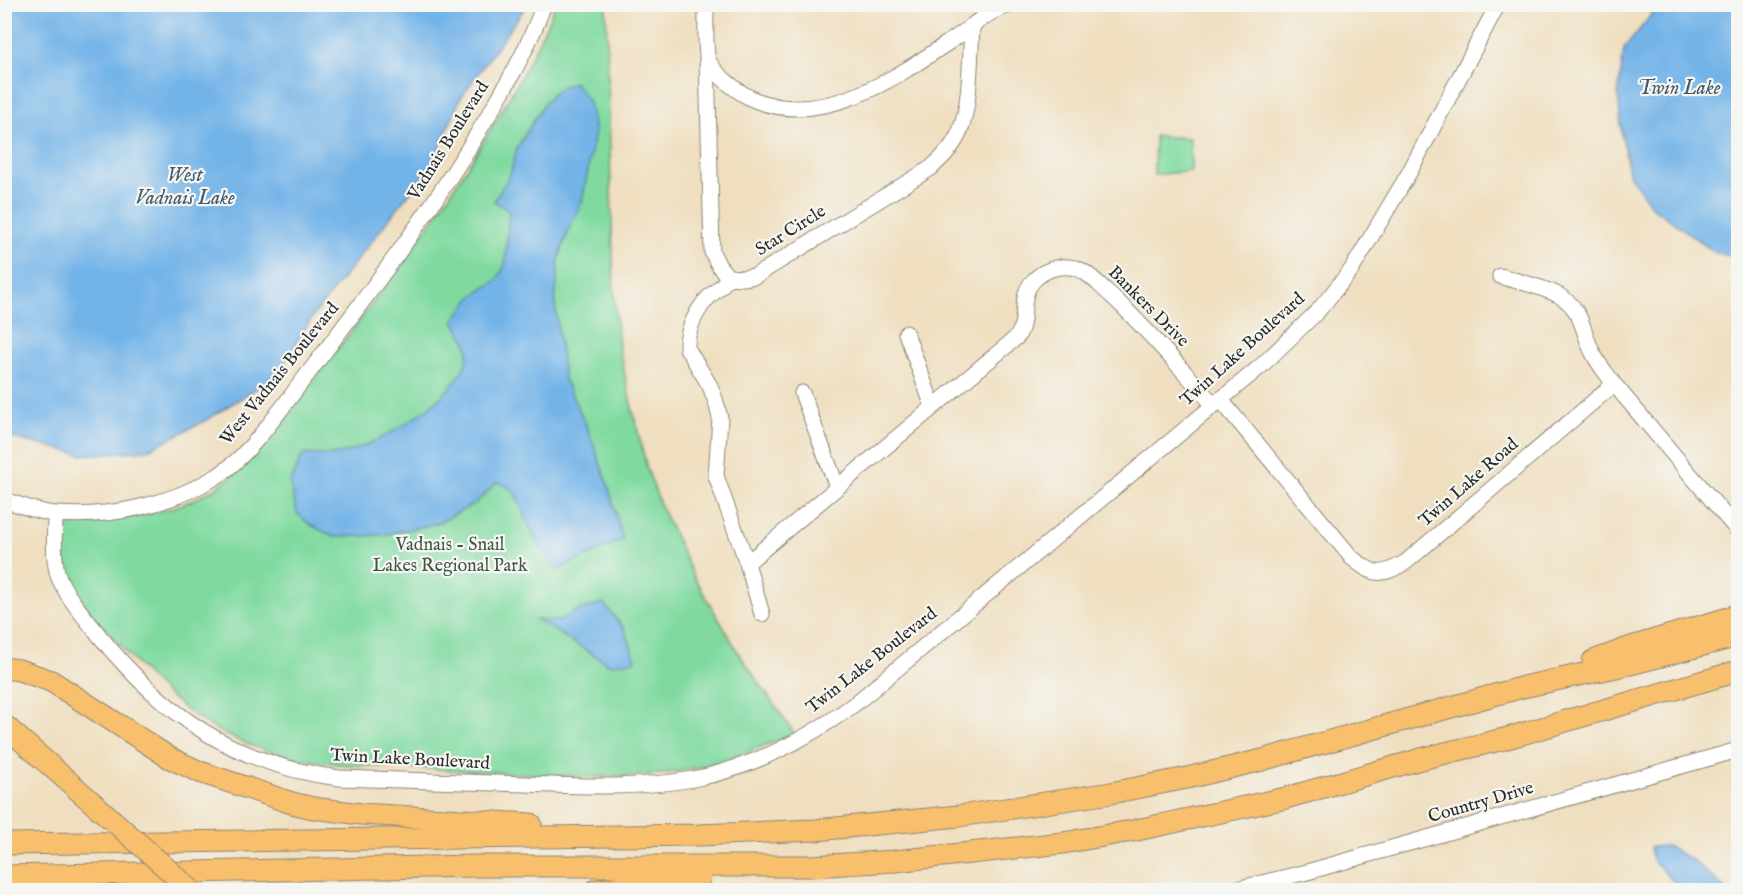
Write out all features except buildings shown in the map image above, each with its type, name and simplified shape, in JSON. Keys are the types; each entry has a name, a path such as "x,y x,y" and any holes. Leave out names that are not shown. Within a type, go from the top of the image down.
{"highway":[{"path":"1523,687 1631,646 1738,615"},
{"path":"4,844 699,835 816,830 970,814 1111,793 1262,760 1523,687 1630,664 1738,636"},
{"path":"9,667 51,681 150,746 200,772 313,808 361,814 699,835"},
{"path":"596,891 713,876 895,861 1063,843 1213,815 1286,798 1421,759 1504,739 1738,671"},
{"path":"4,724 191,891"},
{"path":"4,876 487,866 812,866 895,861"}],"street":[{"name":"Vadnais Boulevard","path":"373,289 414,233 462,160 524,52 544,4"},
{"path":"706,4 712,252 728,277 725,283 701,306 686,340 687,348 710,386 716,402 720,418 716,476 747,563 762,614"},
{"path":"707,57 721,76 750,98 767,105 800,110 845,99 881,85 905,72 972,27 993,10 1017,4"},
{"name":"Twin Lake Boulevard","path":"55,514 56,567 59,578 72,600 113,652 140,682 181,717 229,746 254,757 282,767 339,778 569,786 648,785 695,779 732,768 774,753 832,721 876,687 1291,338 1318,311 1352,269 1409,173 1498,4"},
{"name":"Star Circle","path":"728,277 756,276 931,168 943,157 960,131 965,115 972,27"},
{"name":"Bankers Drive","path":"747,563 1017,337 1021,331 1027,290 1042,273 1063,267 1085,272 1135,318 1216,402"},
{"path":"1500,276 1560,296 1575,311 1584,324 1593,354 1614,384 1738,531"},
{"name":"West Vadnais Boulevard","path":"4,500 55,514 115,511 157,504 176,498 216,477 251,444 373,289"},
{"path":"906,333 933,407"},
{"name":"Twin Lake Road","path":"1216,402 1352,558 1365,568 1377,573 1388,572 1406,562 1614,384"},
{"path":"802,393 837,487"},
{"name":"Country Drive","path":"1233,891 1738,750"}],"green space":[{"name":"Vadnais - Snail Lakes Regional Park","path":"555,5 606,5 614,296 619,347 647,469 661,507 695,579 741,657 794,733 746,753 678,772 591,777 327,763 254,747 215,729 185,709 145,672 89,611 70,582 64,558 64,532 75,524 147,514 198,498 231,477 261,448 387,284 445,202 511,94"},
{"path":"1155,136 1190,138 1191,171 1154,175"}],"water":[{"name":"West Vadnais Lake","path":"5,4 527,5 460,99 433,163 313,316 276,376 203,422 147,450 83,455 5,436"},
{"name":"Twin Lake","path":"1660,4 1738,5 1738,257 1716,253 1652,207 1630,176 1622,136 1618,96 1624,49"},
{"path":"574,82 589,102 595,132 582,202 559,258 555,303 564,379 587,427 608,484 623,540 556,570 534,537 515,493 497,482 476,503 438,523 382,535 334,537 309,524 297,513 290,483 303,454 328,455 348,452 391,433 434,403 451,387 463,370 468,349 454,320 473,296 497,280 505,265 509,211 494,201 510,175 517,148 545,102 559,88"},
{"path":"603,603 625,630 636,660 610,665 537,620 559,621 579,610"},
{"path":"1667,846 1692,860 1727,890 1682,890 1652,859 1650,847"}]}
